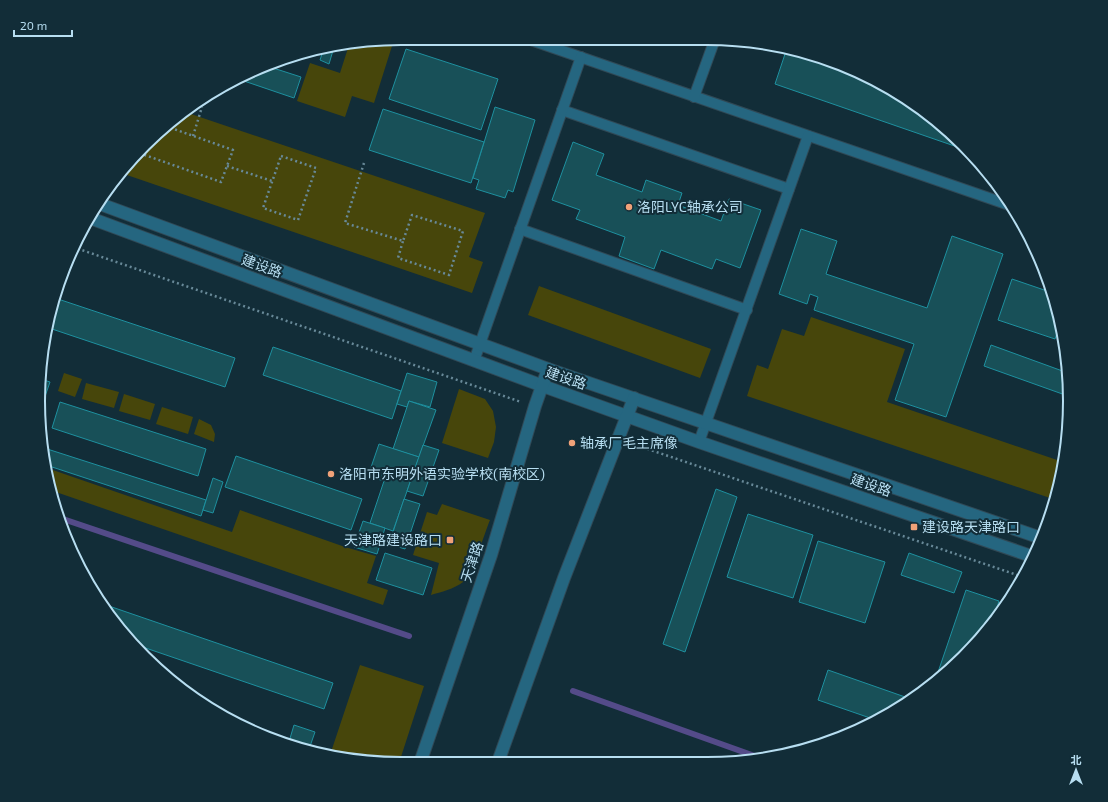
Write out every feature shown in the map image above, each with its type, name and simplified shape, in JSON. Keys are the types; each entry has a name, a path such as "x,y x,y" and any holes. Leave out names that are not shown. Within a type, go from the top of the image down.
{"street":[{"name":"建设路","path":"104,205 548,369 707,422 1036,536"},
{"name":"建设路","path":"95,220 543,386 700,442 1028,555"},
{"name":"天津路","path":"422,757 491,555 535,406 548,369"},
{"path":"500,757 561,585 634,398"}],"lane":[{"path":"546,45 1003,203"},
{"path":"694,97 713,45"},
{"path":"474,361 581,57"},
{"path":"562,110 789,189"},
{"path":"700,442 808,136"},
{"path":"520,229 747,310"}],"path":[{"path":"193,136 202,107"},
{"path":"144,155 221,182 233,150 172,128"},
{"path":"281,156 316,168 298,220 263,208 272,181 281,156"},
{"path":"364,163 345,223 403,241"},
{"path":"227,166 272,181"},
{"path":"412,215 463,231 449,275 398,258 403,241 412,215"},
{"path":"80,249 535,406"},
{"path":"618,438 1017,575"}],"shaded area":[{"path":"392,46 374,103 352,96 345,117 297,101 310,63 340,73 348,49"},
{"path":"191,114 485,213 469,257 483,262 472,293 126,175 149,149 166,133"},
{"path":"539,286 711,349 700,378 528,315"},
{"path":"811,317 905,349 887,402 1058,460 1049,498 747,396 757,365 768,369 782,329 804,336"},
{"path":"64,373 82,379 75,397 58,391"},
{"path":"86,383 119,392 114,408 82,399"},
{"path":"459,389 485,399 493,411 496,427 494,442 488,458 442,443"},
{"path":"124,394 155,404 150,420 119,411"},
{"path":"162,407 193,417 188,434 156,424"},
{"path":"199,419 211,425 215,434 214,442 194,434"},
{"path":"52,470 232,532 240,510 345,547 376,556 367,583 388,590 383,605 57,492"},
{"path":"442,504 490,520 467,578 456,587 431,595 439,563 413,555 427,512 437,515"},
{"path":"360,665 424,686 401,757 355,754 332,750"}],"building":[{"path":"406,49 498,79 481,130 389,99"},
{"path":"333,52 329,64 320,60 322,54"},
{"path":"785,54 821,64 864,82 905,105 942,133 957,147 775,84"},
{"path":"275,68 301,77 294,98 245,81"},
{"path":"495,107 535,120 513,192 508,190 505,198 476,189 479,180 473,178"},
{"path":"383,109 484,142 471,183 369,150"},
{"name":"洛阳LYC轴承公司","path":"573,142 604,154 596,175 642,192 646,180 682,193 678,205 721,221 729,199 761,210 740,268 716,259 712,269 661,250 654,269 619,256 625,237 576,219 580,210 552,200"},
{"path":"801,229 837,241 826,274 927,308 952,236 1003,254 946,417 895,400 914,344 814,310 818,297 810,294 807,304 779,294"},
{"path":"1012,279 1045,290 1056,335 1055,339 998,320"},
{"path":"60,300 235,358 225,387 53,329"},
{"path":"991,345 1061,371 1063,394 984,366"},
{"path":"273,347 401,391 392,419 263,375"},
{"path":"407,373 437,382 430,407 409,401 407,407 397,404"},
{"path":"46,381 50,382 45,396"},
{"path":"409,401 436,410 419,457 393,449"},
{"path":"60,402 206,449 198,476 52,428"},
{"path":"379,444 419,457 393,531 370,523 384,481 368,476"},
{"path":"423,445 439,450 423,496 407,491"},
{"path":"48,449 206,500 201,516 51,467"},
{"path":"236,456 362,499 351,530 225,487"},
{"path":"213,478 223,482 213,513 203,510"},
{"path":"716,489 737,497 685,652 663,644"},
{"path":"404,499 420,504 405,549 389,544"},
{"path":"748,514 813,535 793,598 727,577"},
{"path":"363,521 385,528 377,554 354,547"},
{"path":"818,541 885,562 865,623 799,602"},
{"path":"385,553 432,568 423,595 376,580"},
{"path":"909,553 962,572 954,593 901,575"},
{"path":"966,590 999,601 997,607 975,636 938,672"},
{"path":"111,607 333,683 324,709 144,647"},
{"path":"828,670 905,697 869,718 818,700"},
{"path":"294,725 315,732 310,745 290,739"}],"waterway":[{"path":"66,520 409,636"},
{"path":"573,691 750,754"}],"place":[{"name":"洛阳LYC轴承公司","path":"629,207"},
{"name":"轴承厂毛主席像","path":"572,443"},
{"name":"洛阳市东明外语实验学校(南校区)","path":"331,474"},
{"name":"建设路天津路口","path":"914,527"},
{"name":"天津路建设路口","path":"450,540"}]}
